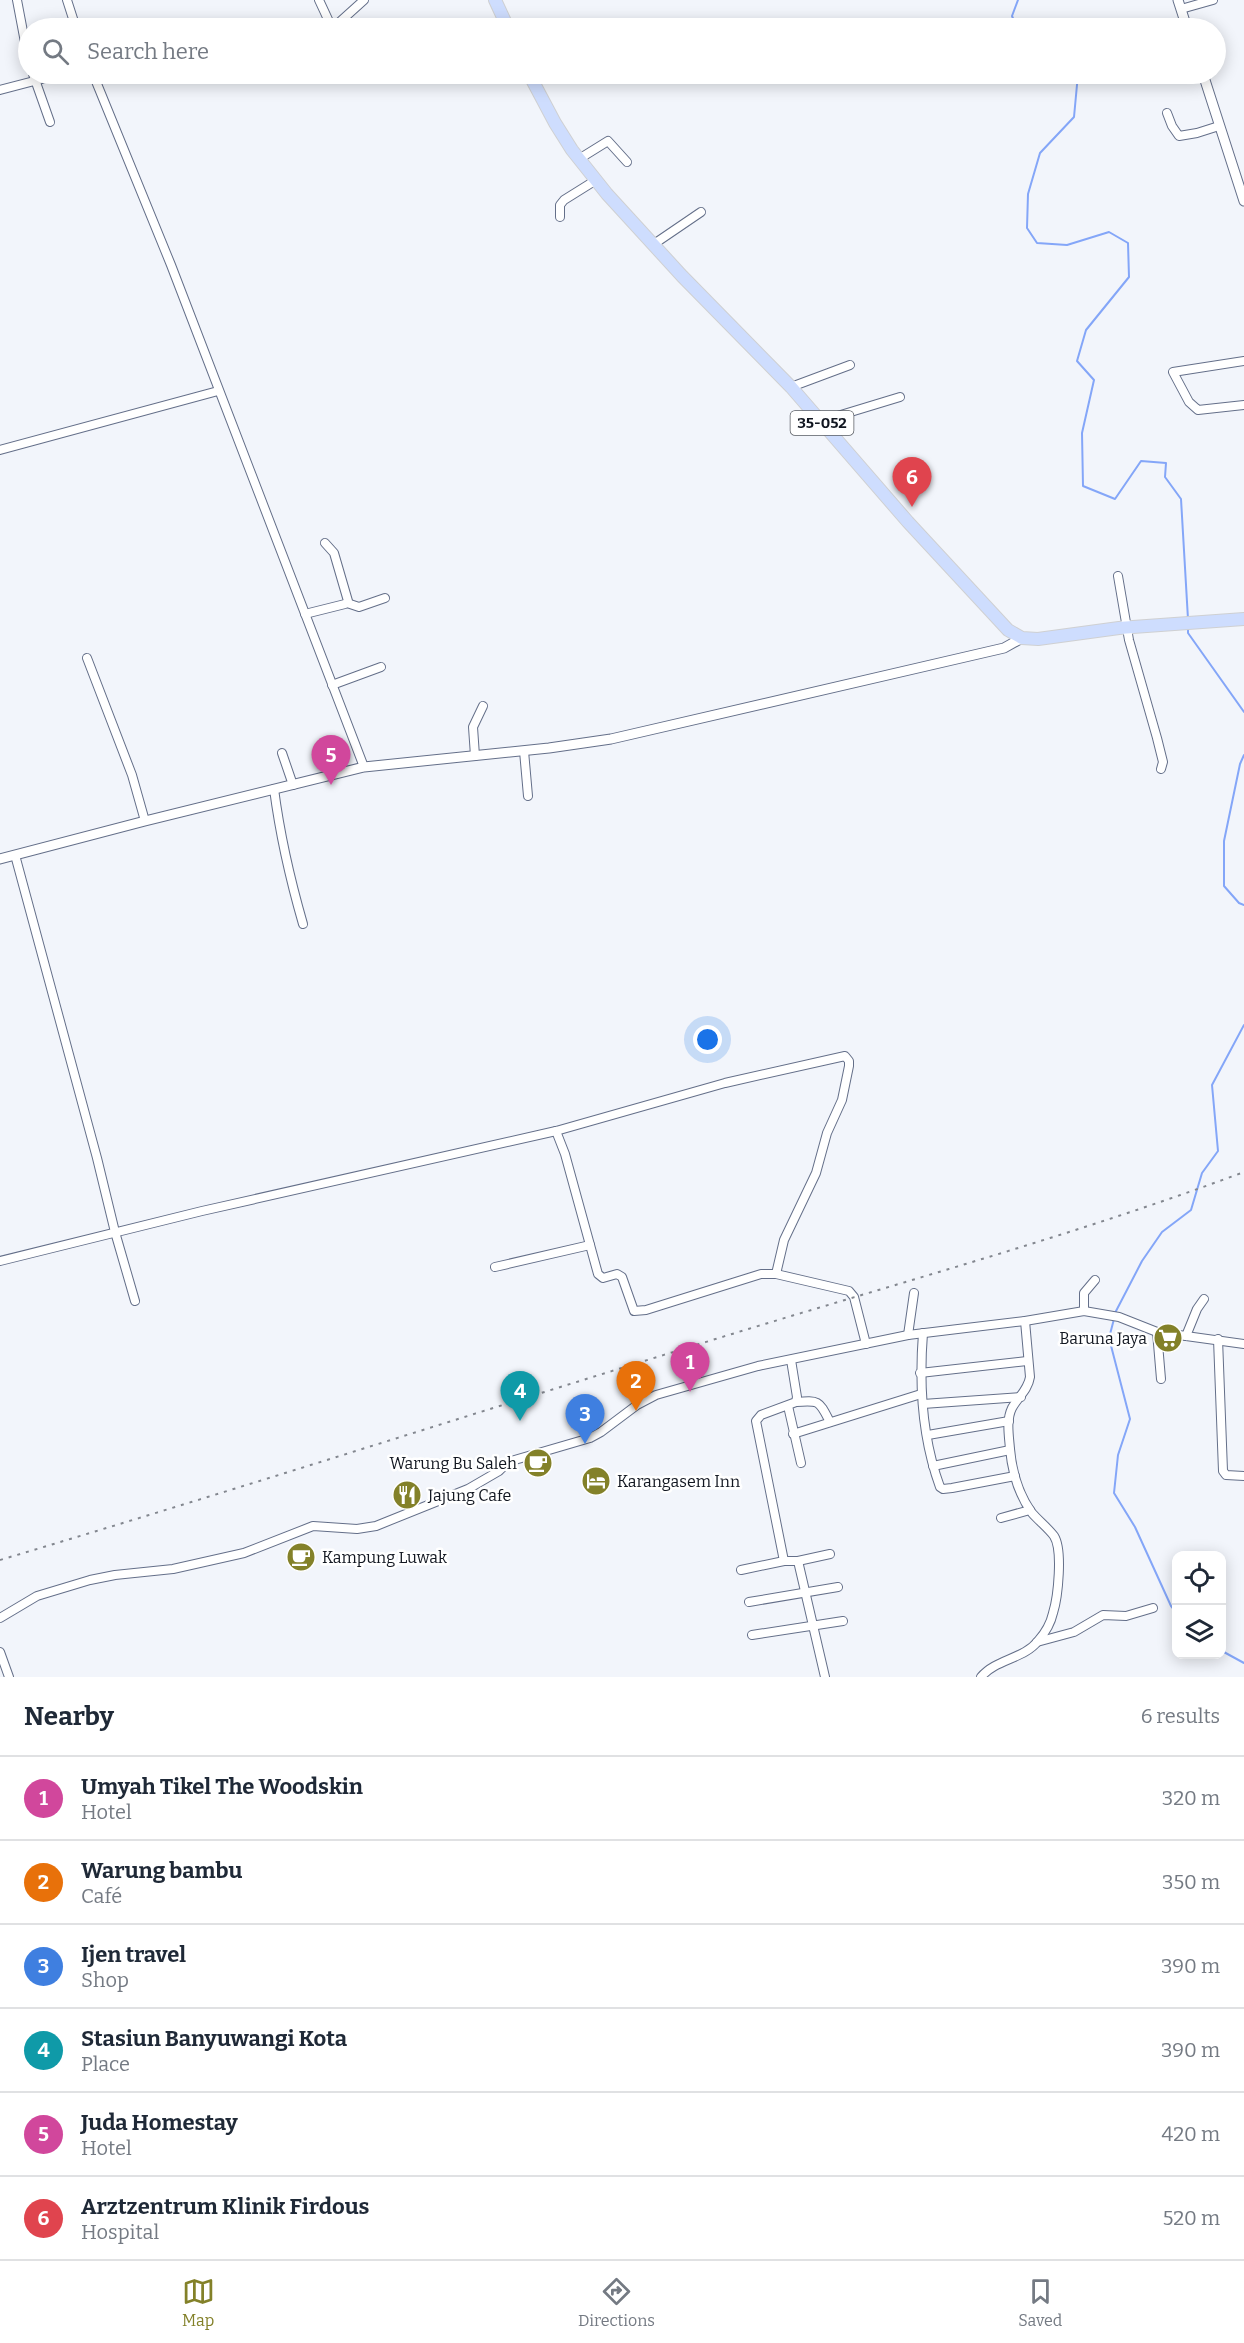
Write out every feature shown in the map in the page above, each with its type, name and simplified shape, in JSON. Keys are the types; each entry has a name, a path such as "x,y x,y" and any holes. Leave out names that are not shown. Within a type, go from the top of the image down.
{"main road":[{"path":"495,0 503,18"},
{"name":"35-052","path":"534,84 555,123 596,180 791,387 993,616 1008,630 1022,638"},
{"path":"1022,638 1045,639 1127,627 1244,619"}],"street":[{"path":"16,0 20,18"},
{"path":"67,0 73,18"},
{"path":"319,0 327,18"},
{"path":"343,18 364,0"},
{"path":"1180,4 1213,0"},
{"path":"0,90 18,83"},
{"path":"36,84 50,122"},
{"path":"97,84 171,265 364,767"},
{"path":"1206,84 1219,126 1239,169 1244,201"},
{"path":"1167,113 1179,136 1197,134 1219,126"},
{"path":"579,159 608,141 627,162"},
{"path":"560,217 560,205 564,200 596,180"},
{"path":"654,244 701,213"},
{"path":"1244,361 1173,372 1190,402 1198,410 1244,405"},
{"path":"791,387 850,365"},
{"path":"0,450 218,391"},
{"path":"821,421 900,397"},
{"path":"325,543 334,553 347,603"},
{"path":"1118,576 1136,668 1163,762 1161,769"},
{"path":"305,614 347,603 359,607 385,598"},
{"path":"0,859 364,767 524,751 611,739 1004,648 1022,638"},
{"path":"87,658 132,775 145,821"},
{"path":"332,685 381,667"},
{"path":"476,756 472,727 483,705"},
{"path":"524,751 528,796"},
{"path":"282,753 293,785"},
{"path":"274,789 285,858 303,924"},
{"path":"15,855 135,1301"},
{"path":"0,1261 115,1232 556,1131 725,1083 845,1056 849,1061 849,1066 842,1100 827,1132 816,1173 784,1240 776,1274"},
{"path":"556,1131 565,1154 598,1274 603,1278 621,1275 632,1307 636,1311 761,1274 776,1274 849,1291 854,1297 866,1344"},
{"path":"495,1267 590,1245"},
{"path":"1084,1311 1084,1293 1095,1280"},
{"path":"908,1335 915,1293"},
{"path":"1186,1336 1197,1309 1204,1299"},
{"path":"0,1618 37,1596 90,1580 173,1569 234,1555 260,1548 298,1530 313,1526 357,1529 376,1526 468,1489 499,1471 508,1462 596,1435 637,1405 656,1395 733,1372 908,1335 1025,1321 1084,1311 1119,1317 1157,1332 1244,1344"},
{"path":"981,1677 993,1666 1027,1650 1037,1642 1053,1614 1058,1570 1058,1549 1055,1537 1030,1510 1015,1476 1010,1450 1009,1421 1013,1407 1029,1381 1025,1321"},
{"path":"1157,1332 1161,1379"},
{"path":"923,1334 921,1394 933,1466 939,1484 943,1489 1015,1476"},
{"path":"1218,1339 1223,1471 1228,1475 1244,1476"},
{"path":"791,1360 797,1397 795,1402"},
{"path":"920,1372 1027,1361"},
{"path":"793,1434 921,1394"},
{"path":"923,1404 1021,1397"},
{"path":"784,1561 756,1421 760,1414 788,1407 795,1402 815,1400 819,1402 830,1422"},
{"path":"788,1407 801,1463"},
{"path":"927,1435 1009,1421"},
{"path":"933,1466 1010,1450"},
{"path":"1001,1518 1030,1510"},
{"path":"741,1570 830,1554"},
{"path":"798,1561 825,1677"},
{"path":"749,1602 838,1587"},
{"path":"1037,1642 1074,1632 1103,1615 1126,1616 1153,1608"},
{"path":"752,1635 843,1621"},
{"path":"0,1652 9,1677"}],"waterway":[{"path":"1013,18 1018,0"},
{"path":"1077,84 1074,117 1040,153 1028,194 1027,228 1037,243 1067,245 1109,232 1128,243 1129,277 1086,330 1077,361 1094,380 1082,433 1083,486 1115,499 1141,461 1166,463 1165,477 1181,499 1188,619"},
{"path":"1188,628 1188,633 1244,712"},
{"path":"1244,755 1240,764 1224,841 1224,886 1239,903 1244,905"},
{"path":"1115,1313 1142,1261 1162,1232 1191,1210 1202,1173 1218,1151 1212,1085 1244,1025"},
{"path":"1114,1319 1109,1338 1130,1419 1118,1455 1114,1493 1135,1527 1172,1607"},
{"path":"1226,1653 1244,1663"}],"railway":[{"path":"0,1560 1059,1235 1244,1172"}],"place":[{"name":"Arztzentrum Klinik Firdous","path":"912,507"},
{"name":"Juda Homestay","path":"331,785"},
{"name":"Baruna Jaya","path":"1168,1338"},
{"name":"Umyah Tikel The Woodskin","path":"690,1392"},
{"name":"Warung bambu","path":"636,1411"},
{"name":"Stasiun Banyuwangi Kota","path":"520,1421"},
{"name":"Ijen travel","path":"585,1444"},
{"name":"Warung Bu Saleh","path":"538,1463"},
{"name":"Karangasem Inn","path":"596,1481"},
{"name":"Jajung Cafe","path":"407,1495"},
{"name":"Kampung Luwak","path":"301,1557"}]}
